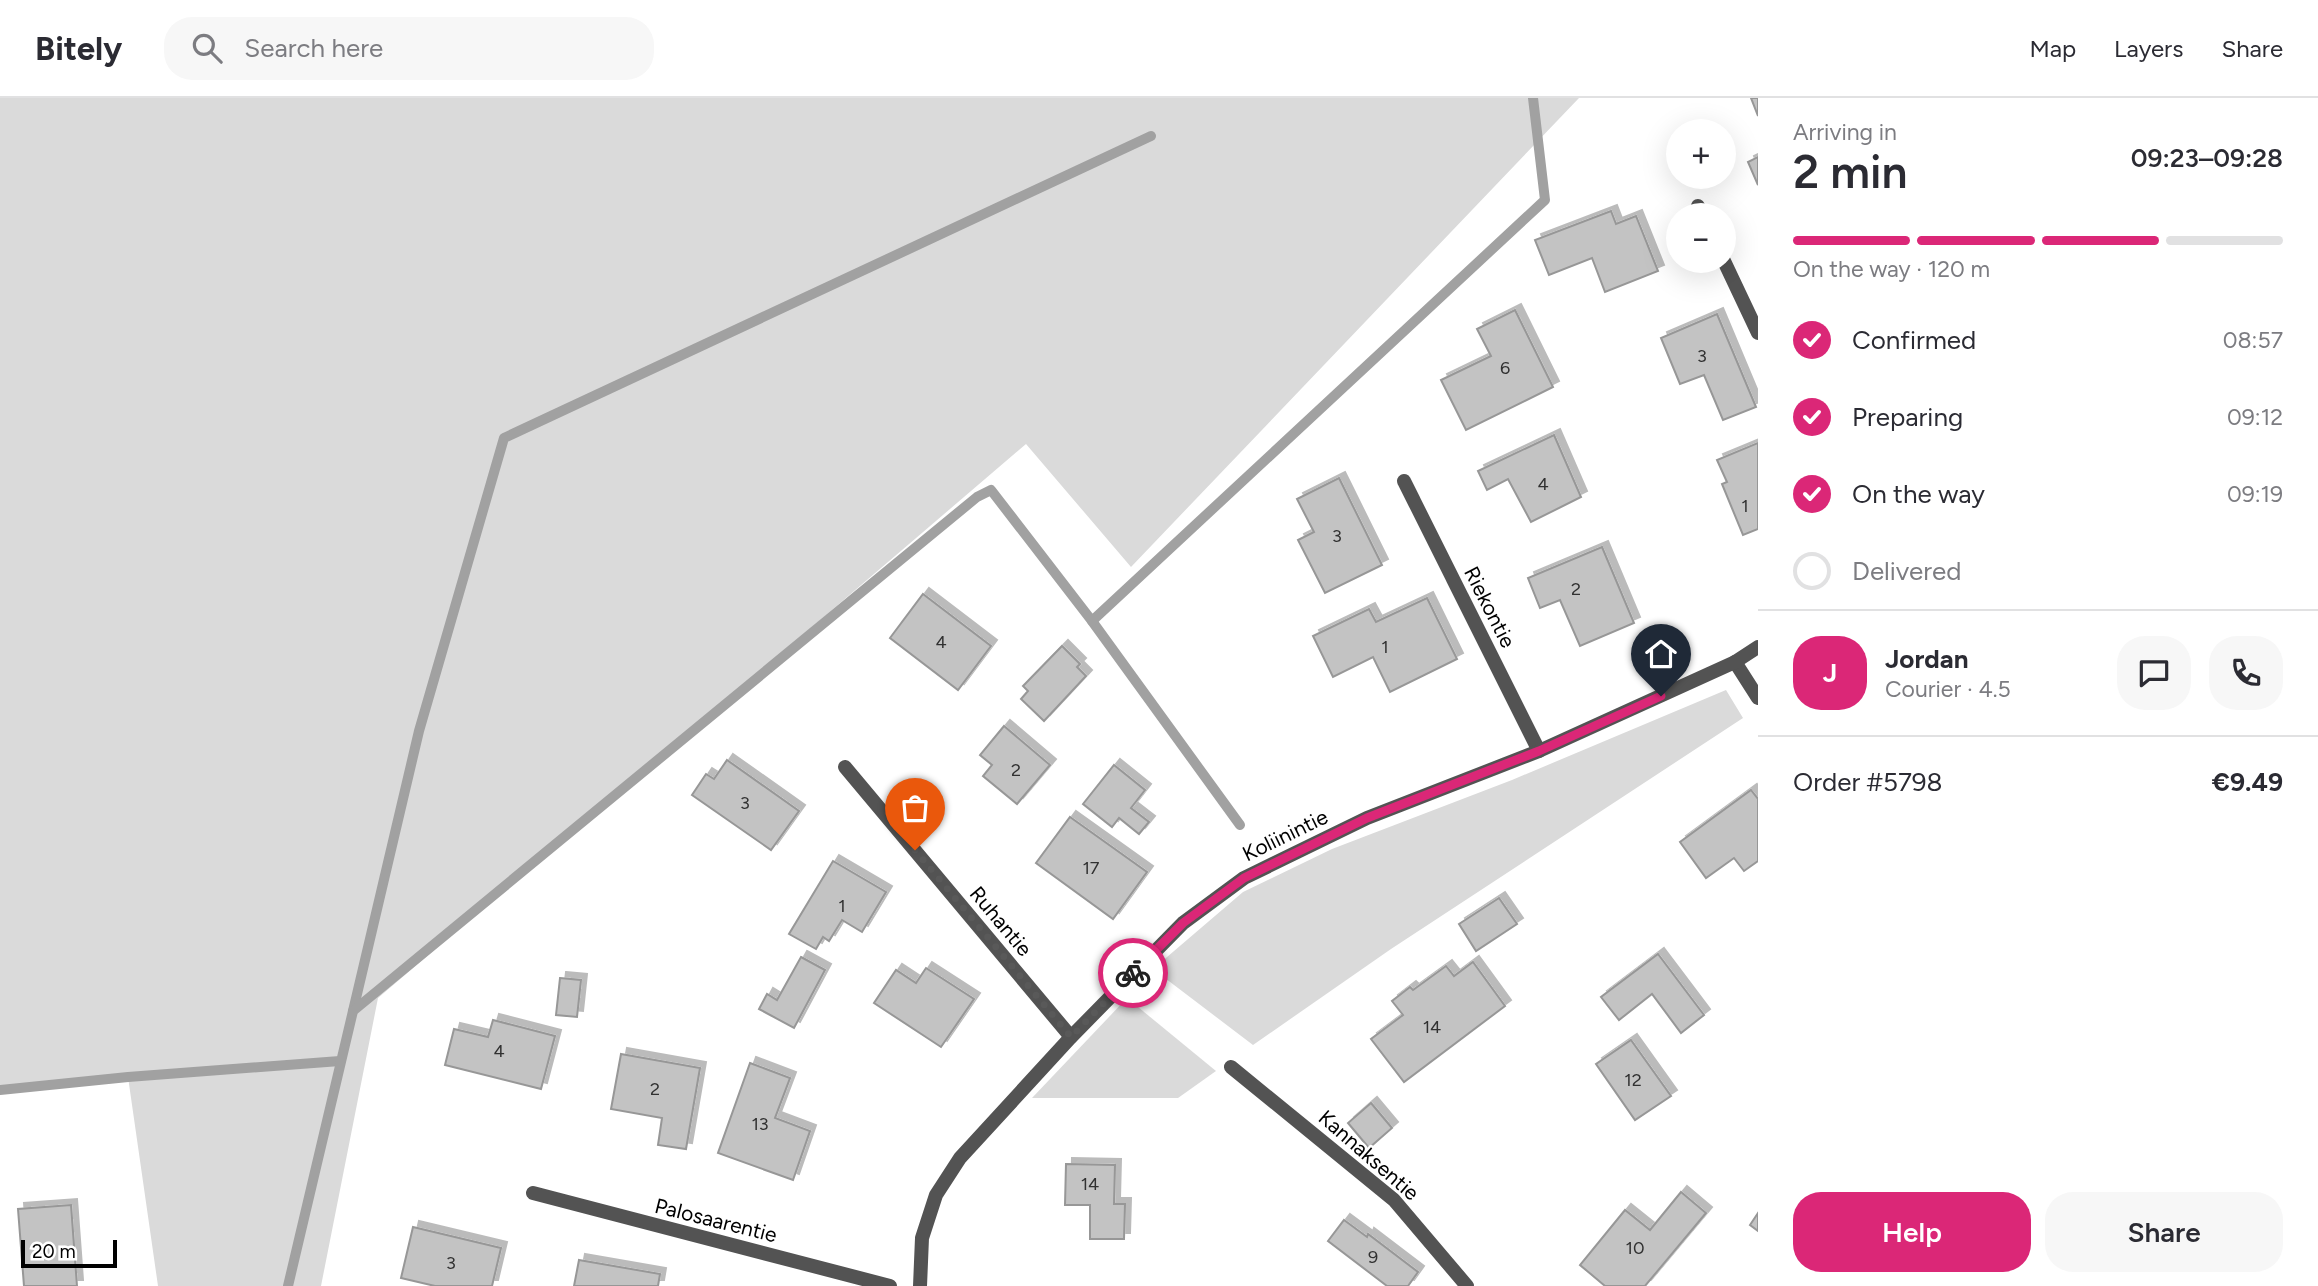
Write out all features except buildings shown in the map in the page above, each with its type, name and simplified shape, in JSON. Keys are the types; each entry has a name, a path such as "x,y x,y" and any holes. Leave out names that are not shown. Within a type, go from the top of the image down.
{"street":[{"path":"1730,273 1758,333"},
{"name":"Riekontie","path":"1404,481 1539,751"},
{"name":"Koliinintie","path":"919,1286 922,1238 936,1195 960,1158 1071,1037 1183,923 1244,878 1367,818 1539,751 1735,663 1758,647"},
{"path":"1735,663 1758,698"},
{"name":"Ruhantie","path":"845,768 1071,1037"},
{"name":"Kannaksentie","path":"1231,1067 1394,1200 1467,1286"},
{"name":"Palosaarentie","path":"533,1193 890,1286"}],"shaded area":[{"path":"0,98 1579,98 1131,567 1026,444 378,998 321,1286 158,1286 128,1077 0,1090"},
{"path":"1726,690 1743,718 1391,949 1253,1045 1153,969 1243,892 1332,849 1512,780"},
{"path":"1127,998 1216,1071 1178,1098 1032,1098"}],"waterway":[{"path":"288,1286 353,1011 977,497 991,490 1092,621 1545,200 1533,98"},
{"path":"353,1011 419,731 504,438 1151,136"},
{"path":"1092,621 1240,825"},
{"path":"0,1090 340,1061"}],"way so far":[{"path":"915,850 1071,1037 1133,973"}],"route":[{"path":"1133,973 1183,923 1244,878 1367,818 1539,751 1661,696"}]}
